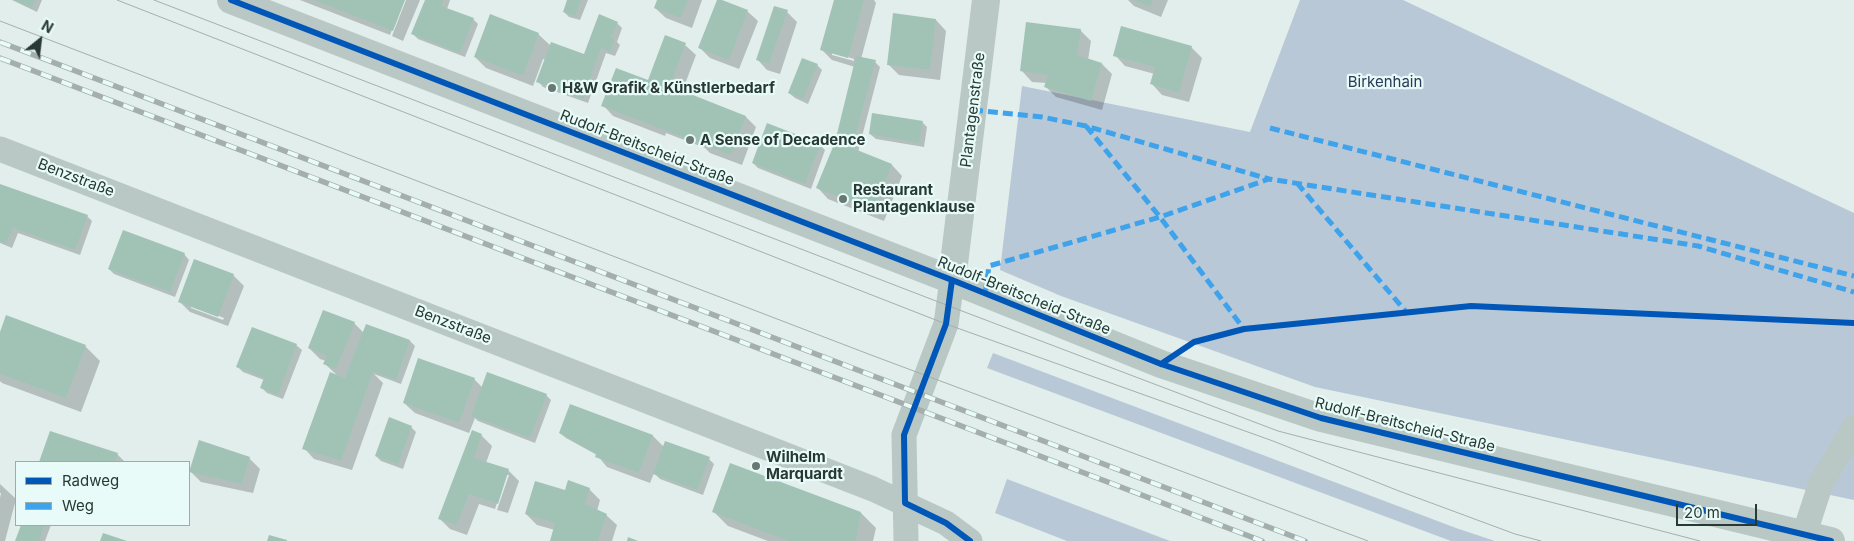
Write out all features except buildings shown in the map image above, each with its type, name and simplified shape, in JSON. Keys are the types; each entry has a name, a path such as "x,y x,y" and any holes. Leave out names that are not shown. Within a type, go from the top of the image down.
{"street":[{"name":"Rudolf-Breitscheid-Straße","path":"231,0 952,280 1161,364 1321,418 1831,541"},
{"name":"Plantagenstraße","path":"952,280 986,0"},
{"name":"Benzstraße","path":"0,149 874,489 946,523 970,541"},
{"path":"906,541 904,435 946,324 952,280"},
{"path":"1804,535 1822,484 1854,428"}],"green space":[{"name":"Birkenhain","path":"1300,0 1403,0 1854,213 1854,500 1315,387 1061,296 1000,270 1022,86 1250,132"},
{"path":"993,353 1456,528 1495,541 1451,541 987,368"},
{"path":"1007,479 1170,541 1067,541 995,513"}],"tram line":[{"path":"117,0 946,324 1273,441 1515,534 1541,541"},
{"path":"154,0 1278,431 1700,541"},
{"path":"0,21 871,355 1368,541"}],"railway":[{"path":"0,42 1305,541"},
{"path":"0,58 1262,541"}],"marked path":[{"path":"973,110 1042,117 1086,126 1269,179"},
{"path":"1086,126 1160,217 1244,329"},
{"path":"1270,128 1854,276"},
{"path":"985,294 989,266 1160,217 1269,179 1698,246 1854,292"},
{"path":"1297,183 1407,313"}],"cycle path":[{"path":"231,0 952,280 1161,364 1321,418 1831,541"},
{"path":"952,280 946,324 904,435 905,503 946,523 970,541"},
{"path":"1161,364 1194,342 1244,329 1471,306 1854,323"}],"place":[{"name":"H&W Grafik & Künstlerbedarf","path":"552,88"},
{"name":"A Sense of Decadence","path":"690,140"},
{"name":"Restaurant Plantagenklause","path":"843,199"},
{"name":"Wilhelm Marquardt","path":"756,466"}]}
